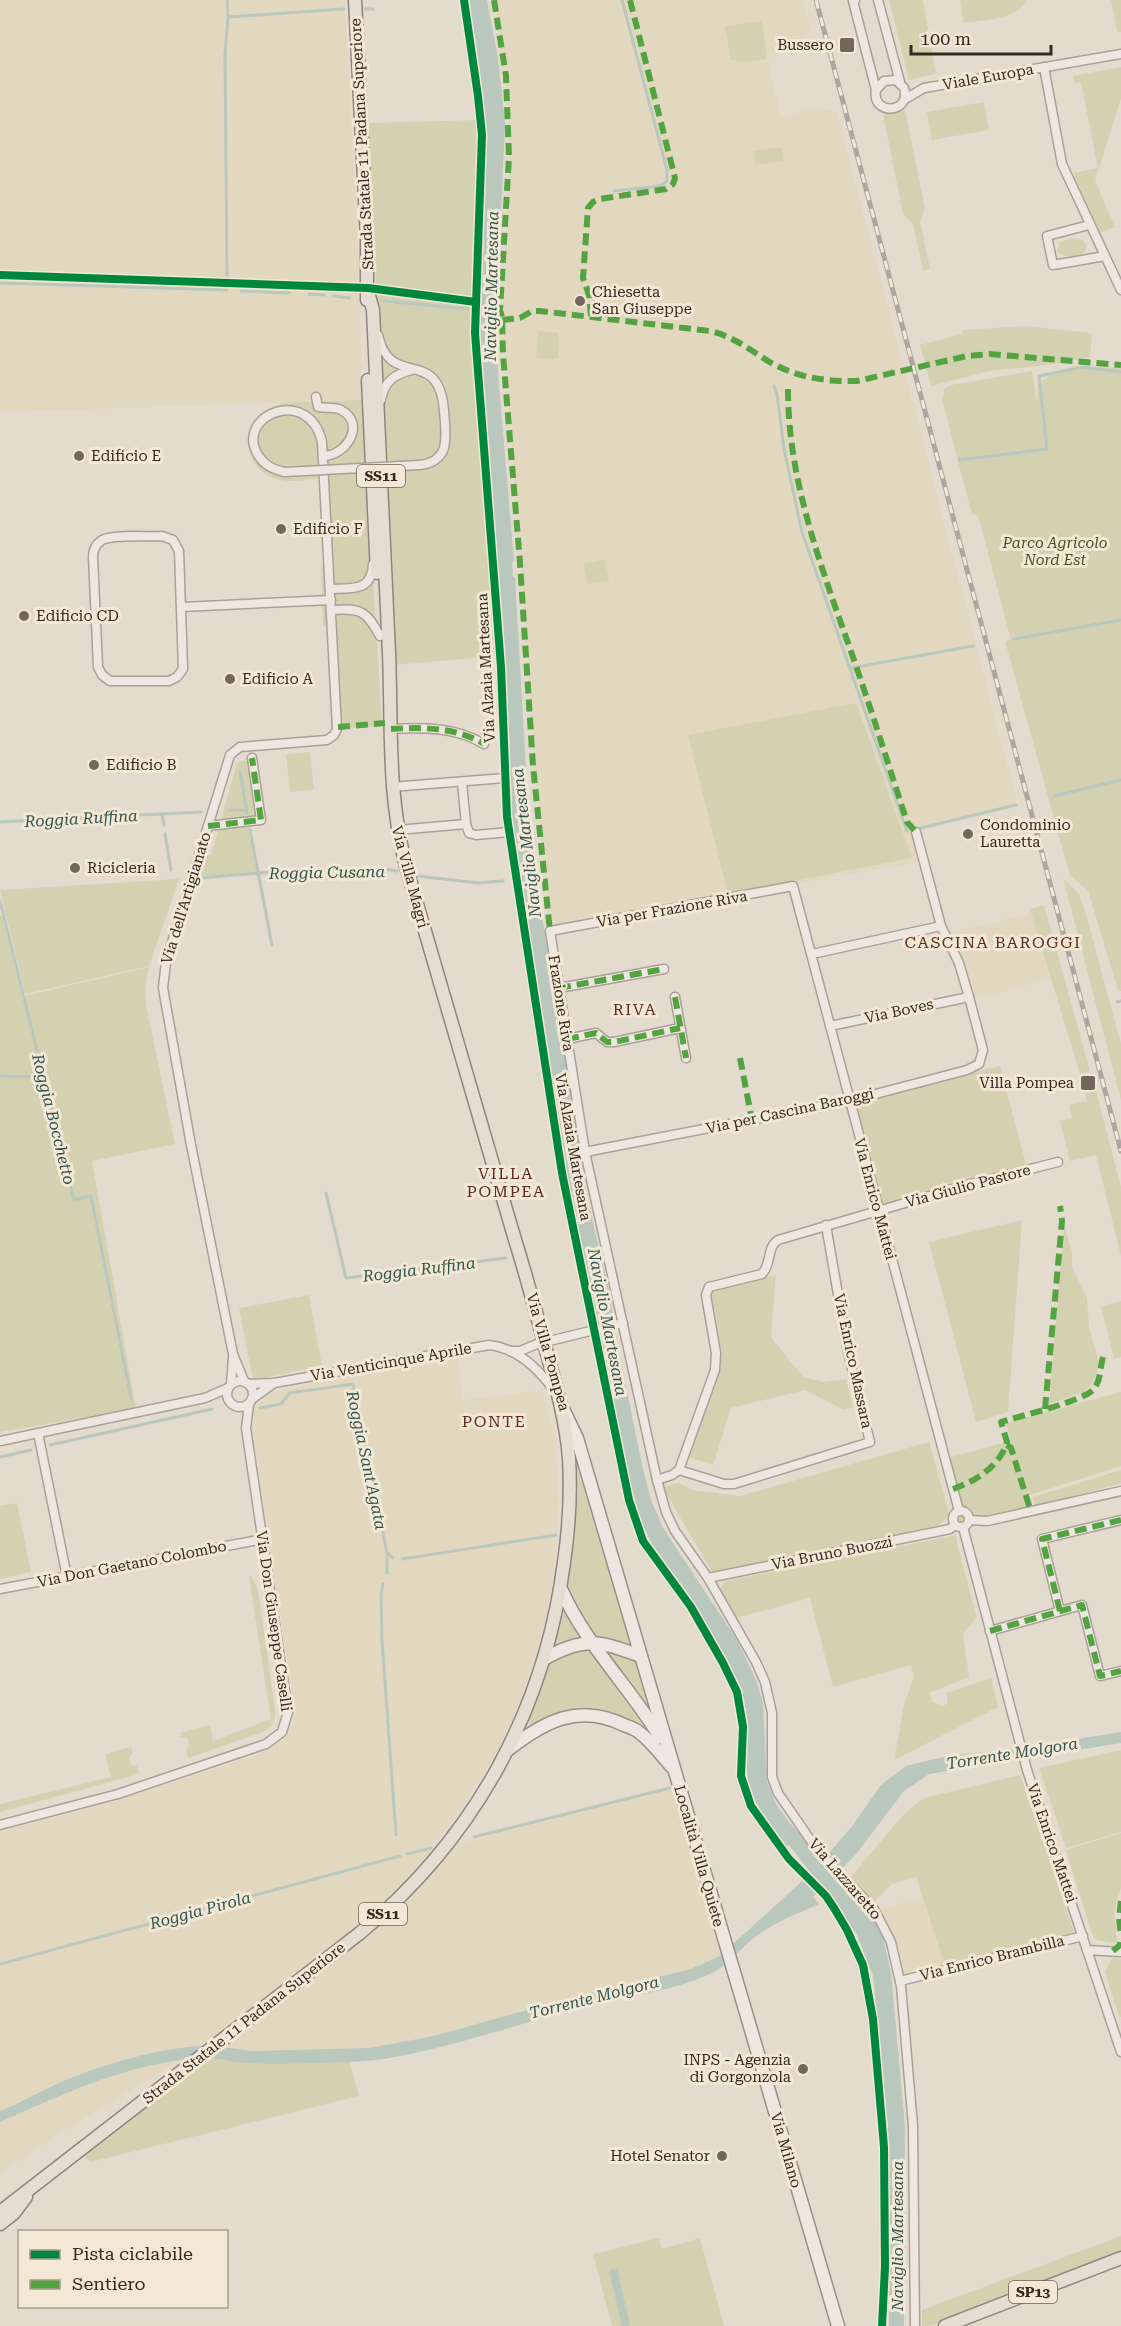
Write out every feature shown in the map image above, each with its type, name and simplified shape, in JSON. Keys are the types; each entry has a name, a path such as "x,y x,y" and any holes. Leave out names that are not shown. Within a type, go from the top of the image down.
{"main road":[{"name":"Strada Statale 11 Padana Superiore","path":"355,0 368,290 366,322 371,453 380,636 385,660"},
{"name":"Strada Statale 11 Padana Superiore","path":"368,290 372,305 381,466 385,660"},
{"name":"Via Villa Magri","path":"385,660 384,719 390,735 391,787 397,830 434,966"},
{"name":"Via Villa Pompea","path":"434,966 560,1401"},
{"name":"Strada Statale 11 Padana Superiore","path":"0,2212 37,2181 360,1933 402,1896 471,1814 509,1749 544,1659 561,1589 570,1483 567,1443 560,1401"},
{"path":"0,2224 14,2213 37,2181"},
{"name":"SP13","path":"945,2326 1121,2258"}],"street":[{"path":"855,0 853,1 876,90 876,100 886,109 897,108 905,99 905,92 900,83 878,0"},
{"name":"Viale Europa","path":"905,99 912,92 926,87 1121,54"},
{"path":"1044,67 1062,164 1121,290"},
{"path":"876,90 880,83 887,80 900,83"},
{"name":"Viale Europa","path":"900,83 926,87"},
{"path":"1089,225 1047,236 1053,265 1104,256"},
{"path":"316,397 318,407 342,411 350,419 353,428 351,438 344,449 334,455 323,452 317,429 306,416 289,410 269,414 256,431 254,441 255,449 268,465 285,472 418,465 430,463 439,457 446,434 440,386 431,376 396,364 384,353 372,305"},
{"path":"381,466 383,389 395,375 415,369"},
{"name":"Via dell'Artigianato","path":"246,1383 233,1354 163,988 166,962 226,762 235,749 327,740 335,734 338,727 323,452"},
{"path":"330,589 361,587 368,583 371,576 369,483 371,453"},
{"path":"162,536 173,540 179,550 182,608 184,664 179,676 169,681 115,682 106,679 98,668 93,557 97,545 108,538 162,536"},
{"path":"182,608 331,600"},
{"path":"331,610 351,609 361,612 372,621 380,636"},
{"path":"390,735 422,727 467,735 484,744"},
{"path":"208,826 261,820 252,758"},
{"path":"391,787 505,778"},
{"path":"462,782 468,831 474,834 509,832"},
{"path":"397,830 466,824"},
{"path":"916,832 941,926 959,963 969,997"},
{"name":"Via per Frazione Riva","path":"550,931 793,886"},
{"name":"Via Enrico Mattei","path":"793,886 959,1511"},
{"path":"812,954 941,926"},
{"name":"Frazione Riva","path":"550,931 585,1152 619,1324"},
{"path":"559,988 664,969"},
{"path":"675,997 686,1058"},
{"name":"Via Boves","path":"830,1026 969,997"},
{"name":"Via per Cascina Baroggi","path":"585,1152 849,1101 971,1069 980,1062 983,1050 969,997"},
{"path":"567,1039 596,1034 607,1042 614,1042 680,1028"},
{"name":"Via Giulio Pastore","path":"679,1470 717,1361 706,1295 708,1288 712,1285 762,1274 768,1266 773,1243 878,1210 1058,1162"},
{"name":"Via Enrico Massara","path":"679,1470 724,1484 734,1484 870,1442 848,1352 826,1225"},
{"name":"Via Venticinque Aprile","path":"508,1350 520,1350 619,1324"},
{"name":"Via Lazzaretto","path":"619,1324 666,1512 675,1531 708,1578 758,1665 768,1691 772,1713 771,1769 775,1788 818,1851 878,1915 891,1942 900,1981 914,2144 915,2326"},
{"name":"Via Venticinque Aprile","path":"246,1383 274,1383 485,1345 508,1350 534,1365 560,1401"},
{"name":"Via dell'Artigianato","path":"230,1386 233,1354"},
{"path":"0,1441 205,1398 230,1386 246,1383 253,1391 250,1402 242,1408 205,1398"},
{"name":"Via Venticinque Aprile","path":"250,1402 274,1383"},
{"path":"230,1386 226,1395 231,1404"},
{"name":"Via Villa Pompea","path":"560,1401 577,1438 641,1656 656,1723 675,1771"},
{"name":"Via Don Giuseppe Caselli","path":"0,1825 118,1794 223,1760 267,1744 280,1734 287,1722 288,1712 246,1428 250,1402"},
{"name":"Via Don Giuseppe Caselli","path":"231,1404 246,1428"},
{"path":"38,1433 67,1577"},
{"path":"657,1480 679,1470"},
{"path":"969,1520 966,1513 959,1511 953,1517 959,1526 969,1520 987,1521 1121,1491"},
{"path":"1060,1611 1042,1539 1121,1520"},
{"name":"Via Enrico Mattei","path":"959,1526 1027,1770 1121,2052"},
{"name":"Via Bruno Buozzi","path":"708,1578 959,1526"},
{"name":"Via Don Gaetano Colombo","path":"0,1589 263,1539"},
{"path":"561,1589 590,1643 656,1723"},
{"path":"990,1631 1082,1605 1100,1676 1121,1671"},
{"path":"544,1659 567,1647 590,1643 610,1644 641,1656"},
{"path":"509,1749 550,1721 574,1715 595,1716 614,1720 640,1732 675,1771"},
{"name":"Località Villa Quiete","path":"675,1771 724,1940"},
{"name":"Via Enrico Brambilla","path":"900,1981 1083,1936"},
{"name":"Via Milano","path":"724,1940 838,2326"},
{"path":"1088,1950 1121,1952"}],"shaded area":[{"path":"0,0 345,0 360,287 362,400 0,412"},
{"path":"494,0 803,0 812,32 767,59 781,117 814,108 837,112 1018,806 913,830 921,862 551,925 535,776 502,306 510,173 508,103"},
{"name":"CASCINA BAROGGI","path":"1031,913 1051,979 973,999 948,933"},
{"path":"457,1354 463,1400 542,1390 546,1410 555,1429 559,1503 547,1614 521,1698 504,1739 485,1772 453,1821 428,1851 674,1789 729,1960 528,2016 340,2057 183,2059 61,2132 0,2173 0,1832 118,1800 225,1766 271,1749 283,1741 293,1724 295,1712 252,1427 253,1412 258,1403 280,1390 354,1375 354,1372"},
{"path":"922,1897 945,1966 903,1976 895,1941 881,1909"}],"green space":[{"path":"889,0 923,0 936,74 909,80"},
{"path":"960,0 1028,0 1023,7 1008,15 963,23"},
{"path":"1111,0 1121,0 1121,32 1117,32"},
{"path":"762,21 767,59 747,62 731,60 725,26"},
{"path":"1121,67 1121,98 1095,181 1115,227 1100,233 1073,173 1098,168 1081,82 1074,83 1073,76"},
{"path":"984,102 989,130 932,140 927,112"},
{"path":"905,110 925,208 920,221 930,269 923,271 913,224 903,214 883,114"},
{"path":"479,120 480,225 471,330 496,656 395,665 368,123"},
{"path":"782,147 784,161 756,165 753,151"},
{"path":"1072,238 1082,239 1087,245 1082,254 1070,257 1057,251 1060,242"},
{"path":"1027,326 1092,333 1090,357 1047,365 990,371 931,386 920,345 963,334 963,330"},
{"path":"538,331 559,333 558,358 552,360 536,358"},
{"name":"Parco Agricolo Nord Est","path":"1073,366 1121,368 1121,991 1118,991 1088,890 1070,876 1005,641 1011,640 978,515 972,515 942,399 945,388 951,385 1032,371 1037,404 1038,383"},
{"path":"362,400 382,726 331,729 327,627 323,627 321,567 324,566 320,479 285,481 262,471 254,461 250,450 250,438 253,427 260,416 270,408 283,403"},
{"path":"605,559 609,580 587,584 583,564"},
{"path":"856,703 912,858 728,894 688,735"},
{"path":"310,752 314,790 290,792 286,754"},
{"path":"250,760 256,815 248,817 258,872 199,878 207,855 211,855 236,766 240,761"},
{"path":"1063,878 1079,894 1086,914 1121,1044 1121,1100"},
{"path":"179,879 149,966 25,994 0,890"},
{"path":"1044,905 1090,1071 1080,1074 1030,909"},
{"path":"0,916 3,916 24,996 149,967 145,989 146,1005 175,1144 92,1161 136,1409 0,1432"},
{"path":"1000,1066 1026,1164 880,1206 854,1104"},
{"path":"1096,1091 1121,1187 1121,1256 1096,1155 1070,1161 1060,1121 1072,1118 1069,1105 1087,1101 1085,1094"},
{"path":"1022,1220 1008,1412 976,1422 929,1242"},
{"path":"1064,1225 1072,1252 1072,1267 1087,1298 1089,1327 1099,1363 1092,1384 1084,1392 1049,1404"},
{"path":"776,1275 771,1337 803,1377 824,1382 846,1379 853,1407 844,1410 805,1390 731,1408 713,1465 688,1457 722,1356 711,1290"},
{"path":"309,1295 322,1366 253,1380 239,1308"},
{"path":"1121,1301 1121,1357 1114,1359 1101,1306"},
{"path":"1121,1392 1121,1466 1027,1496 1032,1513 960,1530 941,1460 1010,1441 1012,1447 1006,1423"},
{"path":"570,1433 656,1720 635,1726 603,1713 530,1725 529,1719 553,1649 569,1578 573,1517"},
{"path":"929,1442 949,1513 946,1519 937,1526 713,1573 662,1487 679,1483 692,1490 740,1496"},
{"path":"1121,1470 1121,1483 1036,1507 1033,1497"},
{"path":"17,1503 31,1572 0,1579 0,1506"},
{"path":"956,1535 977,1617 963,1633 969,1677 929,1693 933,1702 942,1706 947,1704 947,1693 991,1678 998,1707 894,1760 904,1705 914,1677 911,1665 833,1687 810,1598 736,1618 719,1590 725,1581"},
{"path":"252,1576 258,1590 275,1709 274,1720 263,1732 188,1758 186,1750 189,1746 188,1739 181,1737 180,1733 210,1725 213,1741 271,1719 249,1577"},
{"path":"131,1747 133,1753 129,1758 131,1764 137,1766 139,1774 0,1812 0,1804 111,1777 105,1754"},
{"path":"1121,1750 1121,1832 1066,1848 1039,1768"},
{"path":"1020,1775 1074,1932 945,1966 916,1877 892,1884 874,1902 849,1879 905,1813 924,1798"},
{"path":"1121,1833 1121,1888 1114,1911 1117,1943 1096,1940 1091,1931 1066,1850"},
{"path":"1112,1958 1121,1959 1121,2017 1119,2017 1105,1972"},
{"path":"205,2054 348,2055 359,2096 91,2162 77,2151"},
{"path":"1121,2236 1121,2251 930,2326 922,2326 922,2310"},
{"path":"659,2238 662,2249 700,2238 724,2326 612,2326 593,2254"}],"water":[{"path":"467,0 487,0 498,58 505,123 497,301 498,373 514,561 512,562 513,577 515,577 529,821 589,1206 609,1290 619,1352 651,1500 663,1528 737,1640 756,1680 763,1703 767,1782 776,1804 823,1860 853,1825 881,1785 906,1766 943,1757 1121,1732 1121,1743 929,1774 904,1791 857,1853 836,1875 865,1906 877,1923 883,1937 891,1973 905,2127 904,2326 889,2326 888,2126 873,1975 857,1935 838,1905 823,1887 813,1897 819,1904 763,1932 717,1971 683,1984 572,2010 421,2052 386,2059 276,2064 206,2058 152,2065 100,2080 0,2122 0,2111 58,2084 98,2068 170,2049 204,2046 253,2051 369,2048 434,2036 566,1999 691,1969 720,1956 811,1873 789,1845 785,1847 764,1817 750,1791 746,1765 746,1711 738,1681 693,1603 657,1555 641,1521 626,1468 558,1132 523,908 510,800 505,667 481,371 480,313 485,117 475,37"},
{"path":"617,2268 630,2326 622,2326 609,2270"}],"waterway":[{"path":"227,0 225,55 227,276"},
{"path":"614,191 660,186 667,181 667,170 622,0"},
{"path":"228,17 344,9"},
{"path":"365,9 373,9"},
{"path":"0,283 227,290"},
{"path":"241,291 290,293"},
{"path":"309,294 324,295"},
{"path":"333,296 349,298"},
{"path":"385,301 468,309"},
{"path":"959,460 1047,449 1039,376 1083,367 1121,372"},
{"path":"774,386 784,449 802,532 907,831"},
{"path":"1014,639 1121,620"},
{"path":"851,668 973,646"},
{"path":"240,771 247,813"},
{"path":"1054,796 1121,780"},
{"path":"917,829 1016,805"},
{"name":"Roggia Ruffina","path":"229,810 246,810"},
{"name":"Roggia Ruffina","path":"0,822 201,812"},
{"name":"Roggia Ruffina","path":"162,814 164,825"},
{"name":"Roggia Ruffina","path":"250,830 272,945"},
{"name":"Roggia Ruffina","path":"165,834 171,870"},
{"name":"Roggia Cusana","path":"201,878 283,871 384,869 397,871"},
{"name":"Roggia Cusana","path":"418,876 478,883 503,881"},
{"name":"Roggia Bocchetto","path":"0,901 74,1200 91,1196 131,1398"},
{"path":"1117,1002 1121,1001"},
{"path":"0,1076 44,1077"},
{"name":"Roggia Ruffina","path":"326,1193 346,1278 506,1258"},
{"name":"Roggia Sant'Agata","path":"260,1408 281,1404 290,1393 353,1384 387,1553 393,1558"},
{"name":"Roggia Sant'Agata","path":"50,1445 212,1409"},
{"name":"Roggia Sant'Agata","path":"0,1457 31,1450"},
{"name":"Roggia Sant'Agata","path":"402,1559 556,1535"},
{"path":"387,1553 387,1573"},
{"path":"383,1584 381,1595 382,1640 396,1835"},
{"name":"Roggia Pirola","path":"474,1837 670,1788"},
{"name":"Roggia Pirola","path":"407,1854 431,1848"},
{"name":"Roggia Pirola","path":"0,1964 400,1856"},
{"path":"822,1895 827,1887"}],"railway":[{"path":"816,0 1121,1151"}],"marked path":[{"path":"494,0 506,76 509,157 500,310 533,766 550,931"},
{"path":"591,316 589,295 583,278 588,208 600,199 666,189 673,184 675,178 630,0"},
{"path":"502,320 520,318 532,311 540,311 710,331 733,340 789,371 833,381 857,381 967,356 990,354 1121,365"},
{"path":"788,389 794,461 810,530 907,822 916,832"},
{"path":"338,727 385,723"},
{"path":"391,729 439,729 462,734 484,744"},
{"path":"208,826 261,820 252,758"},
{"path":"559,988 664,969"},
{"path":"675,997 686,1058"},
{"path":"567,1039 596,1033 607,1042 614,1042 680,1028"},
{"path":"740,1058 752,1120"},
{"path":"1045,1409 1062,1221 1060,1206"},
{"path":"953,1489 978,1477 999,1458 1007,1442 1001,1422 1088,1394 1098,1382 1103,1357"},
{"path":"1007,1445 1011,1448 1031,1512"},
{"path":"1060,1611 1042,1539 1121,1520"},
{"path":"990,1631 1082,1605 1100,1676 1121,1671"},
{"path":"1121,1901 1119,1918 1121,1936"},
{"path":"1113,1951 1120,1945 1121,1939"}],"cycle path":[{"name":"Via Alzaia Martesana","path":"464,0 482,135 475,333 501,667 507,817 562,1173 629,1500 643,1541 691,1607 737,1692 743,1727 741,1776 751,1806 789,1859 826,1896 847,1930 863,1965 873,2019 884,2147 885,2267 882,2326"},
{"path":"0,275 368,288 476,302"}],"place":[{"name":"Bussero","path":"847,45"},
{"name":"Chiesetta San Giuseppe","path":"580,301"},
{"name":"Edificio E","path":"79,456"},
{"name":"Edificio F","path":"281,529"},
{"name":"Edificio CD","path":"24,616"},
{"name":"Edificio A","path":"230,679"},
{"name":"Edificio B","path":"94,765"},
{"name":"Condominio Lauretta","path":"968,834"},
{"name":"Ricicleria","path":"75,868"},
{"name":"Villa Pompea","path":"1088,1083"},
{"name":"INPS - Agenzia di Gorgonzola","path":"803,2069"},
{"name":"Hotel Senator","path":"722,2156"}],"district":[{"name":"CASCINA BAROGGI","path":"993,942"},
{"name":"RIVA","path":"635,1009"},
{"name":"VILLA POMPEA","path":"506,1182"},
{"name":"PONTE","path":"494,1421"}],"water label":[{"name":"Naviglio Martesana","path":"491,286"},
{"name":"Naviglio Martesana","path":"526,843"},
{"name":"Naviglio Martesana","path":"608,1322"},
{"name":"Torrente Molgora","path":"1012,1753"},
{"name":"Torrente Molgora","path":"594,1997"},
{"name":"Naviglio Martesana","path":"897,2236"}]}
